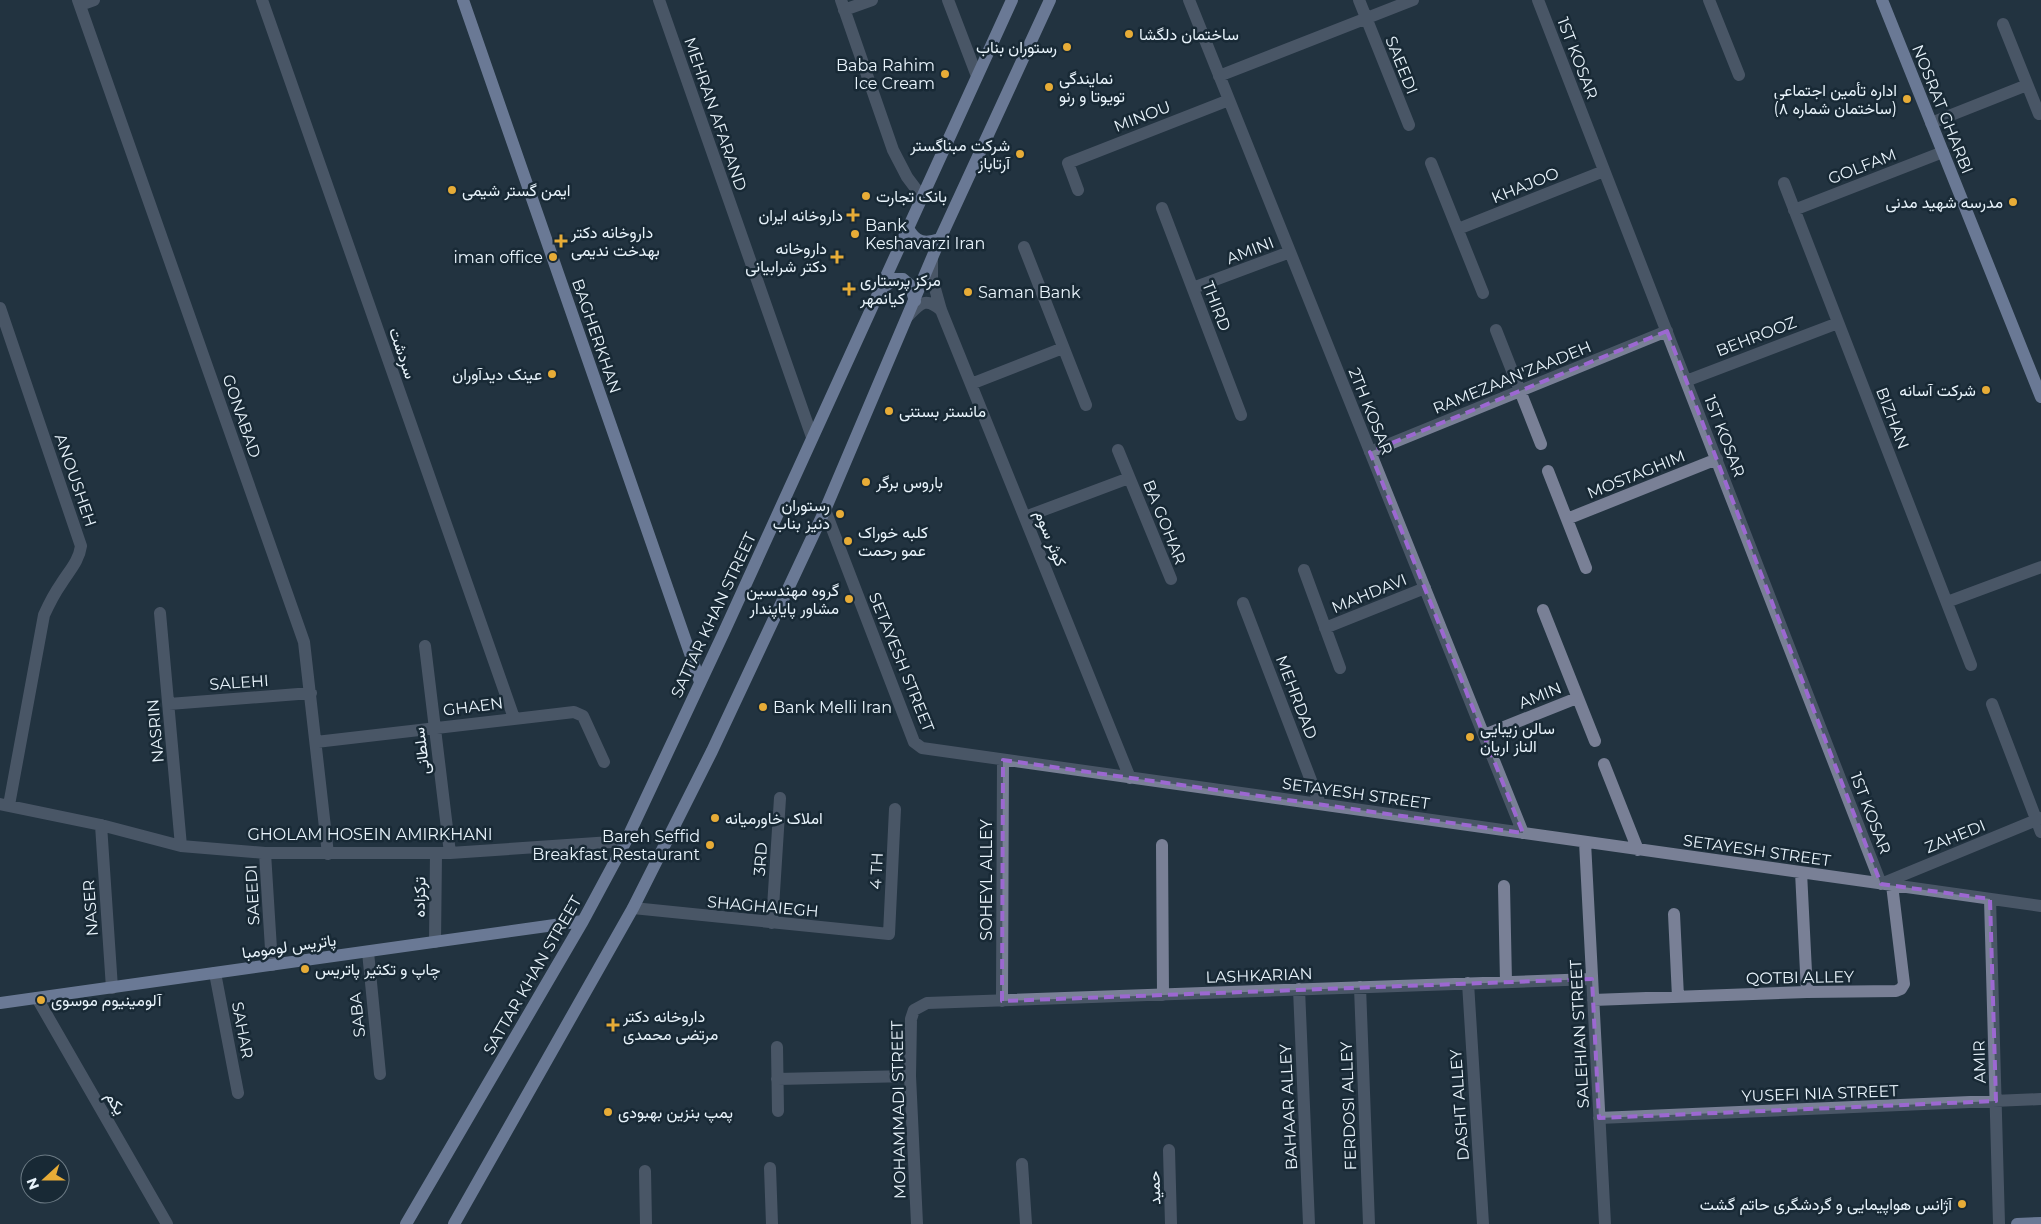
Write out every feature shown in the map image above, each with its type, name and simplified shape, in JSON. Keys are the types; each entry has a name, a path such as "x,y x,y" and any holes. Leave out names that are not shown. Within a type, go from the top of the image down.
{"main road":[{"name":"BAGHERKHAN","path":"463,0 700,682"},
{"name":"SATTAR KHAN STREET","path":"406,1224 583,921 626,841 1012,0"},
{"path":"459,1221 633,908 712,751 825,510 940,239 1050,0"},
{"name":"NOSRAT GHARBI","path":"1882,0 2041,398"},
{"path":"908,228 912,236 919,241 929,243 940,239"},
{"path":"879,292 888,283 895,279 903,278 910,285 915,301"},
{"name":"پاتریس لومومبا","path":"0,1003 583,921"},
{"path":"2017,1224 2041,1223"}],"street":[{"path":"79,3 94,0"},
{"name":"سردشت","path":"262,0 514,718"},
{"name":"MEHRAN AFARAND","path":"659,0 812,437"},
{"path":"872,0 843,5 893,150 907,177 922,197"},
{"path":"948,0 977,76"},
{"name":"2TH KOSAR","path":"1189,0 1523,833"},
{"name":"SAEEDI","path":"1359,0 1408,125"},
{"path":"1219,76 1414,0"},
{"name":"1ST KOSAR","path":"1538,0 1686,381 1886,884"},
{"path":"1710,0 1739,75"},
{"name":"GONABAD","path":"79,3 304,642 328,854"},
{"path":"2003,24 2039,114"},
{"path":"1931,123 2027,85"},
{"name":"MINOU","path":"1078,190 1068,163 1229,100"},
{"name":"GOLFAM","path":"1794,210 1943,152"},
{"path":"1431,163 1483,293"},
{"name":"KHAJOO","path":"1458,229 1604,171"},
{"name":"BIZHAN","path":"1784,183 1971,665"},
{"name":"THIRD","path":"1162,208 1241,415"},
{"path":"1024,247 1086,404"},
{"name":"AMINI","path":"1193,288 1290,252"},
{"name":"کوثر سوم","path":"932,260 932,278 941,310 1130,778"},
{"path":"907,317 925,302 932,303 941,310"},
{"name":"ANOUSHEH","path":"0,308 81,546 76,563 54,594 44,615 4,804"},
{"name":"BEHROOZ","path":"1686,381 1838,322"},
{"path":"1496,330 1541,444"},
{"name":"RAMEZAAN'ZAADEH","path":"1370,452 1667,332"},
{"path":"970,384 1063,348"},
{"name":"BA GOHAR","path":"1118,450 1171,579"},
{"name":"MOSTAGHIM","path":"1567,519 1717,459"},
{"path":"1548,471 1586,568"},
{"name":"BA GOHAR","path":"1024,517 1129,478"},
{"name":"SETAYESH STREET","path":"825,510 914,742 922,748 2041,906"},
{"path":"1947,602 2041,567"},
{"name":"MAHDAVI","path":"1304,570 1340,668"},
{"name":"MAHDAVI","path":"1326,628 1425,588"},
{"name":"MEHRDAD","path":"1243,603 1320,804"},
{"name":"AMIN","path":"1484,736 1577,698 1543,610"},
{"name":"NASRIN","path":"160,613 181,846"},
{"name":"سلطانی","path":"425,646 450,853"},
{"name":"SALEHI","path":"169,704 311,693"},
{"path":"1577,698 1595,741"},
{"path":"1992,704 2040,823"},
{"name":"GHAEN","path":"316,742 574,712 583,716 604,762"},
{"name":"SOHEYL ALLEY","path":"1002,1001 1003,760"},
{"path":"1604,764 1638,850"},
{"name":"3RD","path":"772,923 780,798"},
{"name":"GHOLAM HOSEIN AMIRKHANI","path":"4,804 181,846 265,853 450,853 626,841"},
{"name":"4 TH","path":"889,934 895,809"},
{"name":"ZAHEDI","path":"1886,884 2040,823"},
{"name":"NASER","path":"101,826 112,988"},
{"name":"SALEHIAN STREET","path":"1585,842 1605,1224"},
{"path":"1162,845 1163,994"},
{"name":"SAEEDI","path":"265,853 272,965"},
{"name":"ترکزاده","path":"434,942 436,853"},
{"path":"1800,872 1806,992"},
{"name":"QOTBI ALLEY","path":"1593,1000 1806,992 1896,991 1901,989 1904,984 1886,884"},
{"path":"1504,886 1506,982"},
{"name":"AMIR","path":"1990,899 2000,1224"},
{"name":"SHAGHAIEGH","path":"633,908 889,934"},
{"path":"1674,914 1678,997"},
{"name":"SABA","path":"368,952 380,1074"},
{"name":"SAHAR","path":"215,973 238,1093"},
{"name":"LASHKARIAN","path":"927,1003 1592,979"},
{"name":"DASHT ALLEY","path":"1468,983 1483,1224"},
{"name":"FERDOSI ALLEY","path":"1360,987 1369,1224"},
{"name":"BAHAAR ALLEY","path":"1299,990 1309,1224"},
{"name":"یکم","path":"37,998 167,1224"},
{"name":"MOHAMMADI STREET","path":"917,1224 910,1076 911,1014 919,1006 927,1003"},
{"path":"777,1047 778,1111"},
{"path":"777,1079 910,1076"},
{"name":"YUSEFI NIA STREET","path":"1599,1118 2041,1099"},
{"name":"حمید","path":"1169,1150 1171,1224"},
{"path":"1022,1164 1026,1224"},
{"path":"770,1168 772,1224"},
{"path":"644,1171 646,1224"}],"highlighted area":[{"path":"1667,331 1881,884 1990,899 1996,1101 1599,1118 1592,979 1002,1001 1003,760 1523,833 1370,452"}],"place":[{"name":"ساختمان دلگشا","path":"1129,34"},
{"name":"رستوران بناب","path":"1067,47"},
{"name":"Baba Rahim Ice Cream","path":"945,74"},
{"name":"نمایندگی تویوتا و رنو","path":"1049,87"},
{"name":"اداره تأمین اجتماعی (ساختمان شماره ۸)","path":"1907,99"},
{"name":"شرکت مبناگستر آرتاباز","path":"1020,154"},
{"name":"ایمن گستر شیمی","path":"452,190"},
{"name":"بانک تجارت","path":"866,196"},
{"name":"مدرسه شهید مدنی","path":"2013,202"},
{"name":"داروخانه ایران","path":"853,215"},
{"name":"Bank Keshavarzi Iran","path":"855,234"},
{"name":"داروخانه دکتر بهدخت ندیمی","path":"561,241"},
{"name":"iman office","path":"553,257"},
{"name":"داروخانه دکتر شرابیانی","path":"837,257"},
{"name":"مرکز پرستاری کیانمهر","path":"849,289"},
{"name":"Saman Bank","path":"968,292"},
{"name":"عینک دیدآوران","path":"552,374"},
{"name":"شرکت آسانه","path":"1986,390"},
{"name":"مانستر بستنی","path":"889,411"},
{"name":"باروس برگر","path":"866,482"},
{"name":"رستوران دنیز بناب","path":"840,514"},
{"name":"کلبه خوراک عمو رحمت","path":"848,541"},
{"name":"گروه مهندسین مشاور پایاپندار","path":"849,599"},
{"name":"Bank Melli Iran","path":"763,707"},
{"name":"سالن زیبایی الناز اریان","path":"1470,737"},
{"name":"املاک خاورمیانه","path":"715,818"},
{"name":"Bareh Seffid Breakfast Restaurant","path":"710,845"},
{"name":"چاپ و تکثیر پاتریس","path":"305,969"},
{"name":"آلومینیوم موسوی","path":"41,1000"},
{"name":"داروخانه دکتر مرتضی محمدی","path":"613,1025"},
{"name":"پمپ بنزین بهبودی","path":"608,1112"},
{"name":"آژانس هواپیمایی و گردشگری حاتم گشت","path":"1962,1204"}]}
